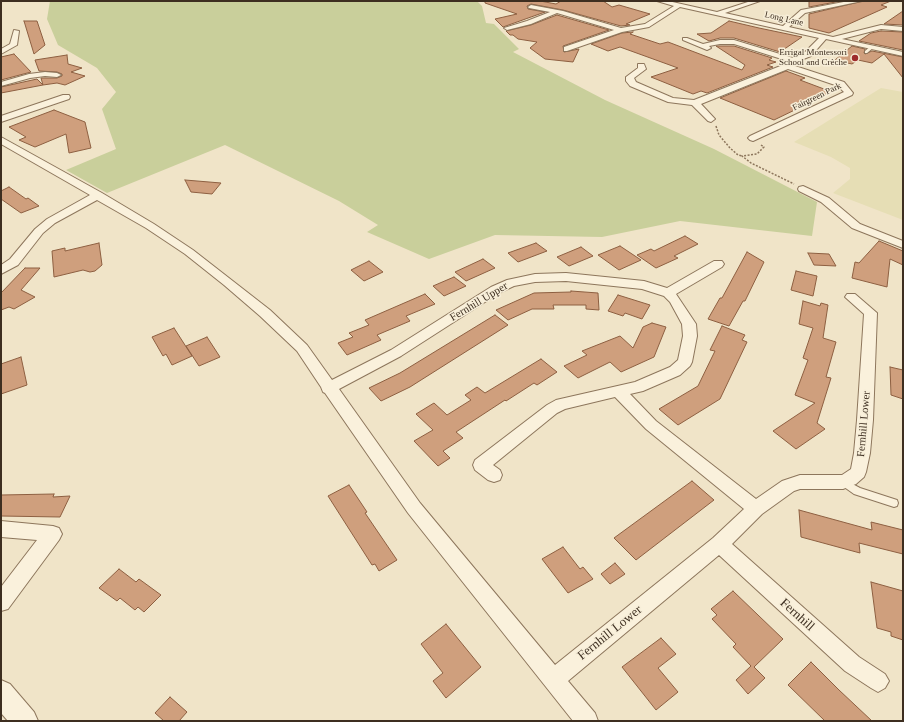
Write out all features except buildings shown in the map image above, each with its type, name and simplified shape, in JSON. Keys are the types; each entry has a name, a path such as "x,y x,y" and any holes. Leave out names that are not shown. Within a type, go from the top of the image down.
{"street":[{"name":"Long Lane","path":"660,1 903,54"},
{"path":"718,14 757,1"},
{"path":"784,28 803,11 859,1"},
{"path":"567,49 621,30 647,26 679,5"},
{"path":"531,7 556,11 621,30"},
{"path":"507,28 529,23 556,11"},
{"path":"834,39 880,27 903,29"},
{"path":"1,52 13,46 16,32"},
{"path":"641,66 642,69 630,77 630,81 633,84 671,100 695,103 787,66 793,60 808,54 824,37"},
{"path":"685,39 705,47 720,42 734,42 793,60"},
{"name":"Fairgreen Park","path":"753,138 849,93 841,84 787,66"},
{"path":"1,84 20,77 45,71 57,75"},
{"path":"1,119 66,97"},
{"path":"695,103 711,119"},
{"path":"1,140 98,195 150,226 189,252 265,313 302,348 328,388 414,508 587,721"},
{"path":"803,189 824,200 856,226 903,245"},
{"path":"1,270 14,262 39,231 51,221 70,209 98,195"},
{"path":"494,475 481,465 552,409 561,404 618,392 658,379 675,370 684,362 690,336 689,324 668,293 718,264"},
{"name":"Fernhill Upper","path":"328,388 396,353 495,290 511,283 535,278 566,277 644,285 668,293"},
{"name":"Fernhill Lower","path":"554,679 719,544 756,509 788,486 800,482 843,482 850,479 858,472 862,454 870,313 851,297"},
{"path":"618,392 657,430 756,509"},
{"path":"1,529 53,534 1,602"},
{"name":"Fernhill","path":"719,544 852,664 878,681"},
{"path":"1,692 25,721"}],"lane":[{"path":"866,52 872,47"},
{"path":"843,482 857,491 894,503"}],"path":[{"path":"711,119 719,135 738,155 742,156 750,163 803,189"},
{"path":"742,156 757,154 764,147 753,138"}],"shaded area":[{"path":"881,88 903,92 903,220 833,193 850,179 850,168 831,157 794,142"}],"green space":[{"path":"50,1 477,1 482,6 486,23 494,24 519,49 513,52 605,100 714,149 817,202 812,236 680,221 602,237 495,235 429,259 367,232 378,225 339,201 225,145 107,193 66,170 116,149 102,109 116,92 97,68 58,45 47,19"}],"place":[{"name":"Errigal Montessori School and Crèche","path":"855,58"}]}
